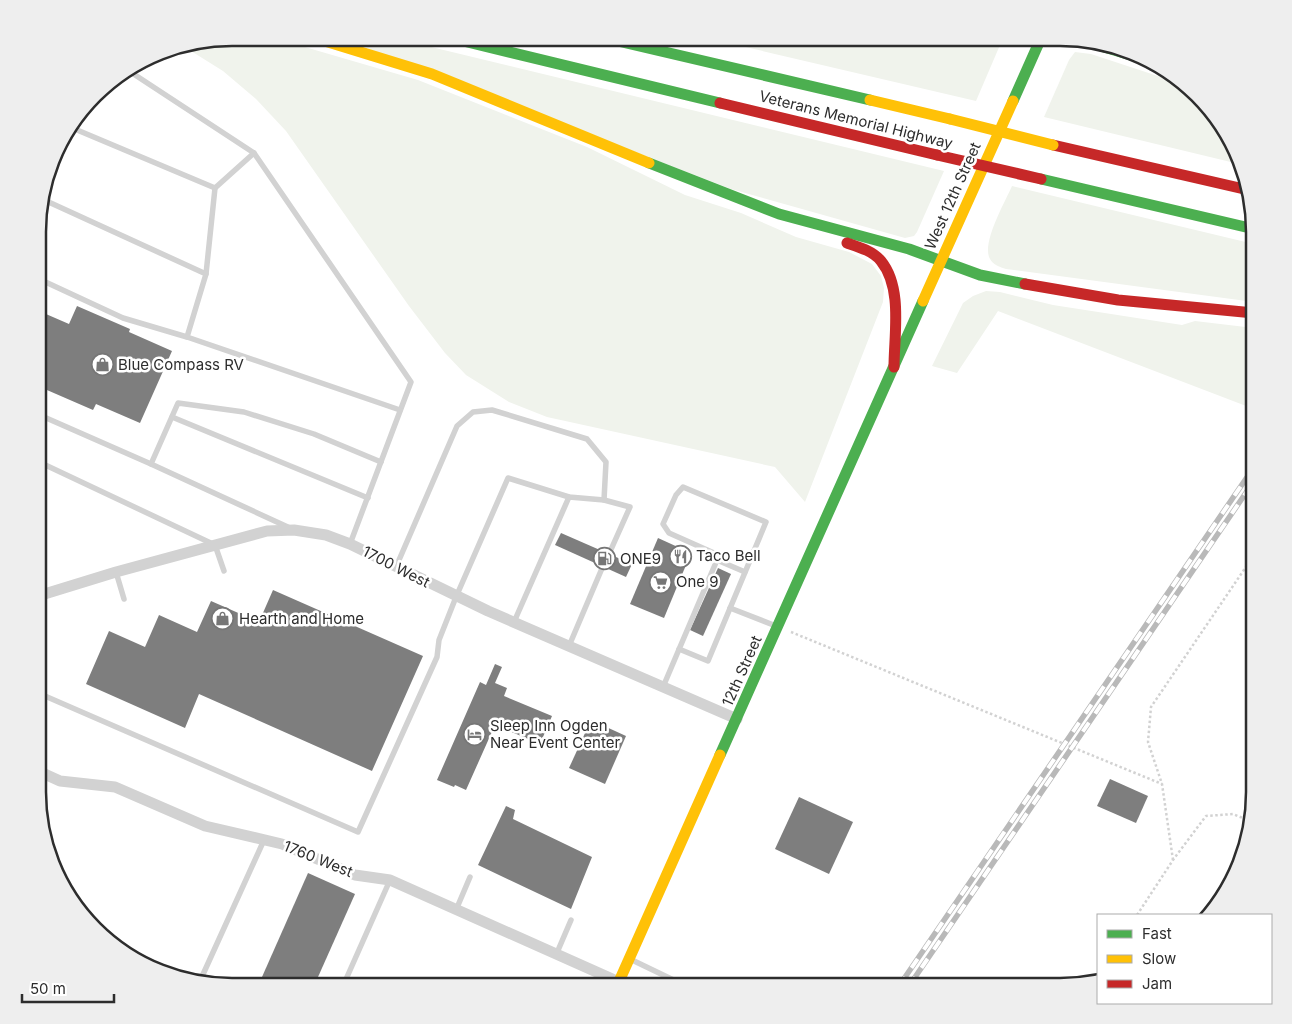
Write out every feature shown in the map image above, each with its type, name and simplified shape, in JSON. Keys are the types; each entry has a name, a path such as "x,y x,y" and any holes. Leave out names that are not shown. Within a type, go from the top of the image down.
{"main road":[{"path":"341,46 432,74 717,191 779,214 909,249 940,262 980,275 1048,289 1118,300 1246,312"},
{"name":"Veterans Memorial Highway","path":"485,46 1246,227"},
{"name":"Veterans Memorial Highway","path":"639,46 1240,188"},
{"name":"West 12th Street","path":"894,367 1037,46"},
{"path":"779,214 814,233 870,252 881,261 890,274 892,290 894,367"},
{"name":"12th Street","path":"621,978 894,367"}],"street":[{"name":"1700 West","path":"46,594 116,572 266,531 294,530 326,535 350,544 456,597 737,719"},
{"name":"1760 West","path":"46,775 60,781 115,787 205,826 282,844 355,875 390,880 605,978"}],"lane":[{"path":"134,74 254,153 410,382 350,544"},
{"path":"77,130 214,188"},
{"path":"187,337 206,274 214,188 254,153"},
{"path":"49,202 206,274"},
{"path":"46,282 123,318 187,337 400,410"},
{"path":"151,464 178,403 244,412 314,434 381,462"},
{"path":"396,567 457,426 474,412 492,410 587,440 606,462 604,500"},
{"path":"172,417 368,498"},
{"path":"46,418 294,530"},
{"path":"46,465 215,545 224,571"},
{"path":"46,696 358,832 436,657 439,640 456,597 508,478 569,497 604,500 630,507 609,554"},
{"path":"680,649 708,661 766,522 683,487 676,495 663,524 668,534 714,553 718,560 745,572"},
{"path":"514,622 569,497"},
{"path":"663,687 718,560"},
{"path":"569,646 603,566"},
{"path":"116,572 124,599"},
{"path":"730,608 778,627"},
{"path":"203,975 264,840"},
{"path":"456,910 470,877"},
{"path":"347,978 390,880"},
{"path":"556,955 571,920"},
{"path":"630,959 666,978"}],"path":[{"path":"1173,860 1162,784 1148,742 1151,707 1246,568"},
{"path":"778,627 1162,784"},
{"path":"1138,914 1173,860 1206,816 1233,814 1244,818"}],"shaded area":[{"path":"233,46 301,46 418,80 587,147 685,195 741,213 796,237 849,252 872,264 881,276 884,288 883,302 805,502 775,467 547,417 509,402 466,375 445,353 409,306 286,131 256,99 223,71 191,51"},
{"path":"362,46 427,46 944,171 917,232 914,236 905,238 731,189"},
{"path":"741,46 1000,46 976,101"},
{"path":"1075,52 1091,54 1162,78 1182,92 1200,110 1221,139 1232,162 1044,117 1069,60"},
{"path":"1012,186 1246,242 1246,301 1006,269 993,263 988,252 995,223"},
{"path":"986,291 1000,292 1053,305 1182,325 1195,321 1246,327 1246,406 998,311 957,373 932,366 963,303 973,296"}],"building":[{"name":"Blue Compass RV","path":"77,306 130,329 129,332 172,351 140,423 96,404 93,410 46,390 46,314 69,324"},
{"name":"ONE9","path":"561,533 632,564 626,577 555,545"},
{"name":"One 9","path":"658,538 691,553 664,618 630,604"},
{"path":"718,568 731,574 703,636 690,630"},
{"path":"273,590 423,656 372,771 199,694 185,728 86,684 109,631 145,647 159,615 197,632 211,601 259,622"},
{"name":"Sleep Inn Ogden Near Event Center","path":"495,664 502,667 495,683 507,688 504,696 552,716 540,744 495,725 466,790 437,780 480,682 486,685"},
{"path":"591,720 626,736 605,784 569,768"},
{"path":"1110,779 1148,796 1136,823 1097,806"},
{"path":"799,797 853,822 829,874 775,849"},
{"path":"506,806 515,810 513,819 592,857 571,909 478,865"},
{"path":"308,873 355,894 318,978 262,978"}],"railway":[{"path":"904,978 1246,479"},
{"path":"914,978 1246,493"}],"traffic: fast":[{"path":"484,46 720,103"},
{"path":"639,46 870,100"},
{"path":"1013,101 1037,46"},
{"path":"649,163 779,214 909,249 980,275 1025,284"},
{"path":"1041,179 1246,227"},
{"path":"720,755 923,301"}],"traffic: slow":[{"path":"341,46 432,74 649,163"},
{"path":"870,100 950,119"},
{"path":"923,301 1013,101"},
{"path":"950,119 1053,145"},
{"path":"621,978 720,755"}],"traffic: jam":[{"path":"720,103 937,155"},
{"path":"1053,145 1240,188"},
{"path":"937,155 1041,179"},
{"path":"847,243 874,255 881,261 888,272 895,298 896,312 894,367"},
{"path":"1025,284 1118,300 1246,312"}],"place":[{"name":"Blue Compass RV","path":"102,365"},
{"name":"Taco Bell","path":"680,556"},
{"name":"ONE9","path":"604,559"},
{"name":"One 9","path":"660,582"},
{"name":"Hearth and Home","path":"223,619"},
{"name":"Sleep Inn Ogden Near Event Center","path":"474,735"}]}
